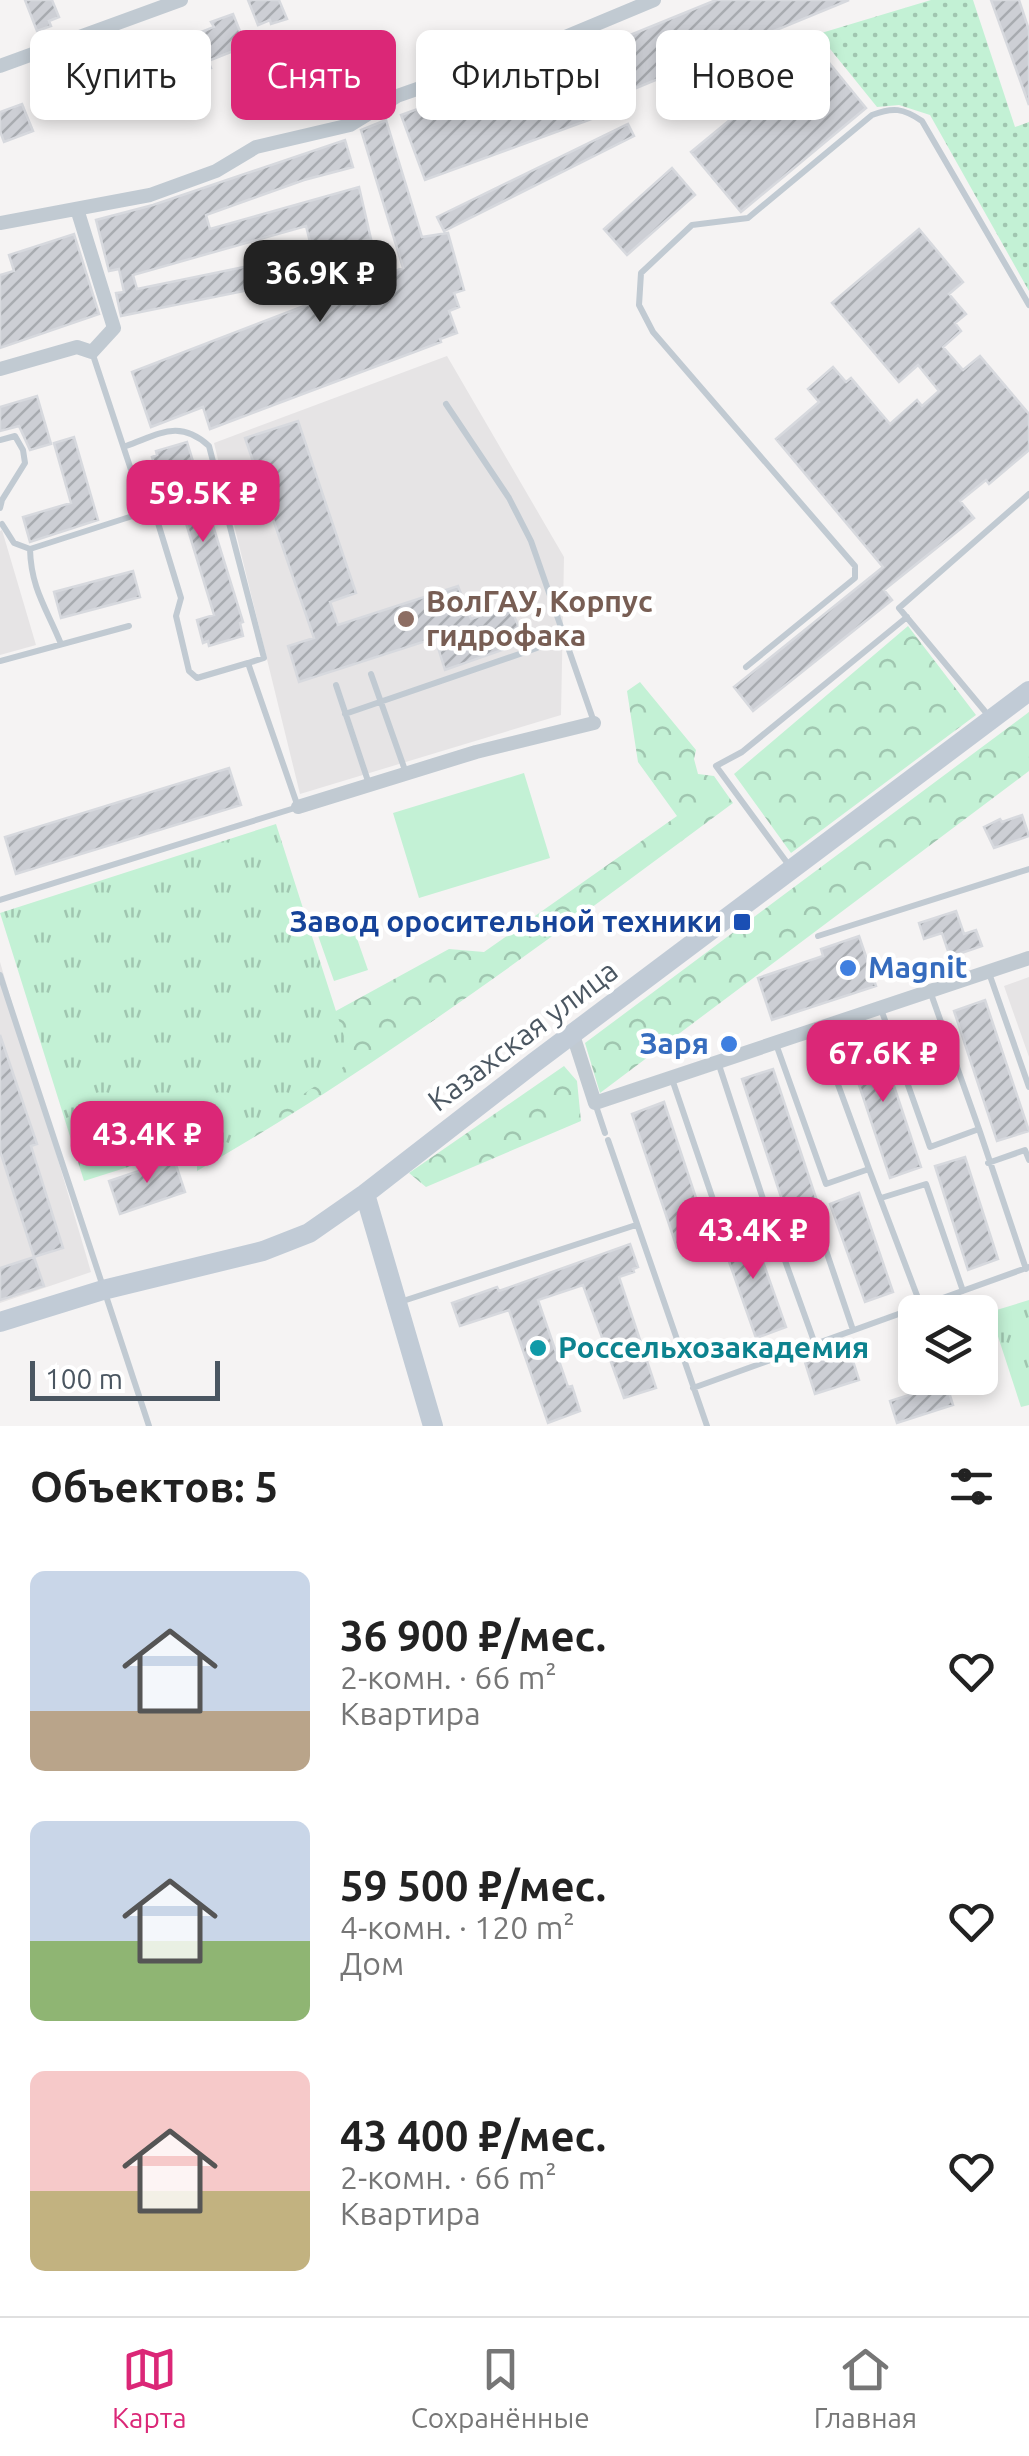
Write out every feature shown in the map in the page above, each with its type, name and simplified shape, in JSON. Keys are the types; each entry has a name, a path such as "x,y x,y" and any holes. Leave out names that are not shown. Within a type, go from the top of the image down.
{"main road":[{"name":"Казахская улица","path":"0,1322 103,1290 264,1250 309,1232 1029,691"},
{"path":"364,1194 398,1303 429,1425"}],"street":[{"path":"0,66 180,0"},
{"path":"396,97 563,38 654,0"},
{"path":"0,224 150,195 216,171 256,148 357,120"},
{"path":"0,369 78,346 92,352 114,328 77,209"},
{"path":"298,808 476,752 594,723"},
{"path":"573,1035 595,1103 1029,958"}],"lane":[{"path":"746,667 855,578 855,566 653,332 639,305 641,274 692,225 748,218 872,115 892,107 922,121 1029,305"},
{"path":"92,352 145,512 158,523 181,598 176,616 190,671 197,678 264,658 210,446 194,432 176,428 126,446"},
{"path":"446,404 510,498 531,541 594,723"},
{"path":"0,440 15,436 25,464 0,509 1,525 14,543 30,549 145,512"},
{"path":"992,720 899,608 1029,494"},
{"path":"30,549 30,574 61,644"},
{"path":"792,869 716,766 742,752 907,617"},
{"path":"0,661 128,626"},
{"path":"345,714 537,648"},
{"path":"0,900 298,808 248,663"},
{"path":"371,674 406,774"},
{"path":"336,684 370,785"},
{"path":"818,936 1029,869"},
{"path":"988,972 1029,1087"},
{"path":"0,976 149,1426"},
{"path":"930,991 1028,1268 952,1295"},
{"path":"881,1007 930,1148 979,1129"},
{"path":"818,1028 916,1295"},
{"path":"776,1042 826,1184 869,1169"},
{"path":"718,1062 815,1344"},
{"path":"672,1077 720,1220 765,1204"},
{"path":"595,1103 707,1426"},
{"path":"988,1163 1026,1150 1029,1160"},
{"path":"881,1198 926,1184 963,1291"},
{"path":"776,1233 816,1221 854,1330"},
{"path":"398,1303 636,1225"},
{"path":"693,1388 898,1314"}],"shaded area":[{"path":"447,356 564,557 561,715 300,794 214,443"},
{"path":"0,531 36,645 0,655"},
{"path":"0,962 91,1272 0,1303"},
{"path":"1029,977 1029,1057 1004,986"}],"green space":[{"path":"931,0 973,0 1015,127 1029,122 1029,291 930,115 899,105 877,107 830,49 830,30"},
{"path":"908,626 976,715 791,853 734,774"},
{"path":"640,682 696,750 698,774 714,776 733,803 470,995 267,1129 197,1171 197,1155 167,1153 241,1063 449,949 484,952 677,816 638,762 627,691"},
{"path":"1029,712 1029,771 600,1093 585,1043"},
{"path":"524,773 550,858 419,898 393,813"},
{"path":"276,824 352,1061 205,1161 188,1148 84,1181 0,913"},
{"path":"348,913 368,970 334,981 314,924"},
{"path":"564,1066 577,1081 581,1121 426,1187 409,1173"},
{"path":"1029,1300 1029,1405 1021,1407 998,1337 998,1310"}],"building":[{"path":"25,0 52,0 59,17 49,21 51,26 37,30"},
{"path":"248,0 279,0 287,19 258,25"},
{"path":"716,0 849,0 776,30 656,30 656,80 636,88 636,33"},
{"path":"991,0 1019,0 1029,30 1029,105"},
{"path":"233,14 240,30 231,30 231,52 211,60 211,30 206,30 214,27 211,22"},
{"path":"830,64 866,108 741,212 691,152 730,120 830,120"},
{"path":"22,104 33,131 4,142 0,112"},
{"path":"416,110 416,120 589,120 425,180 401,115"},
{"path":"386,120 422,237 448,233 464,290 454,293 459,307 449,311 457,333 210,429 203,407 151,427 132,372 403,268 361,130"},
{"path":"628,124 634,136 444,231 437,217"},
{"path":"345,140 353,167 206,215 210,229 359,187 371,239 313,254 306,226 133,275 137,289 302,255 307,278 121,316 116,293 124,292 119,269 109,271 96,220 153,205"},
{"path":"672,168 695,195 627,255 604,229"},
{"path":"919,229 963,282 949,294 966,314 955,323 961,331 943,347 963,370 980,356 1029,414 1029,450 989,484 986,480 960,501 974,518 884,590 892,600 753,711 734,687 883,567 776,439 819,402 808,389 833,367 846,382 851,378 890,424 917,400 922,406 939,391 918,365 899,382 832,303"},
{"path":"74,234 99,314 0,348 0,275 14,271 9,255"},
{"path":"37,396 51,444 30,450 19,426 0,431 0,407"},
{"path":"298,421 356,593 330,602 338,625 458,586 471,619 510,606 525,642 445,670 435,638 299,682 288,646 314,638 245,438"},
{"path":"74,437 98,520 30,542 23,517 71,503 54,443"},
{"path":"187,442 243,622 243,636 209,646 208,641 203,643 197,620 214,615 171,474 158,477 152,457 157,455 156,451"},
{"path":"133,571 140,597 61,618 54,592"},
{"path":"229,768 241,805 16,874 5,837"},
{"path":"1022,815 1029,836 994,848 984,827"},
{"path":"956,911 964,934 976,930 982,946 950,957 942,933 924,939 919,923"},
{"path":"859,936 876,986 772,1020 758,978 823,956 821,949"},
{"path":"985,1000 1029,1131 997,1141 954,1011"},
{"path":"876,1032 921,1167 890,1178 845,1043"},
{"path":"0,1035 37,1144 31,1146 63,1248 34,1257 0,1151"},
{"path":"773,1069 817,1201 786,1212 742,1079"},
{"path":"664,1102 709,1237 677,1248 632,1114"},
{"path":"965,1157 998,1259 968,1270 935,1166"},
{"path":"174,1159 185,1192 120,1214 109,1181"},
{"path":"859,1193 893,1292 865,1302 830,1204"},
{"path":"750,1225 786,1327 756,1338 720,1236"},
{"path":"630,1244 638,1267 619,1277 656,1388 624,1398 583,1285 538,1300 580,1411 548,1423 509,1310 460,1326 452,1303 497,1287 499,1291"},
{"path":"34,1257 44,1286 0,1300 0,1268"},
{"path":"848,1345 859,1380 815,1394 804,1359"},
{"path":"909,1395 950,1395 953,1405 897,1423 890,1401"}],"place":[{"name":"ВолГАУ, Корпус гидрофака","path":"406,619"},
{"name":"Завод оросительной техники","path":"742,922"},
{"name":"Magnit","path":"848,968"},
{"name":"Заря","path":"729,1044"},
{"name":"Россельхозакадемия","path":"538,1348"}]}
